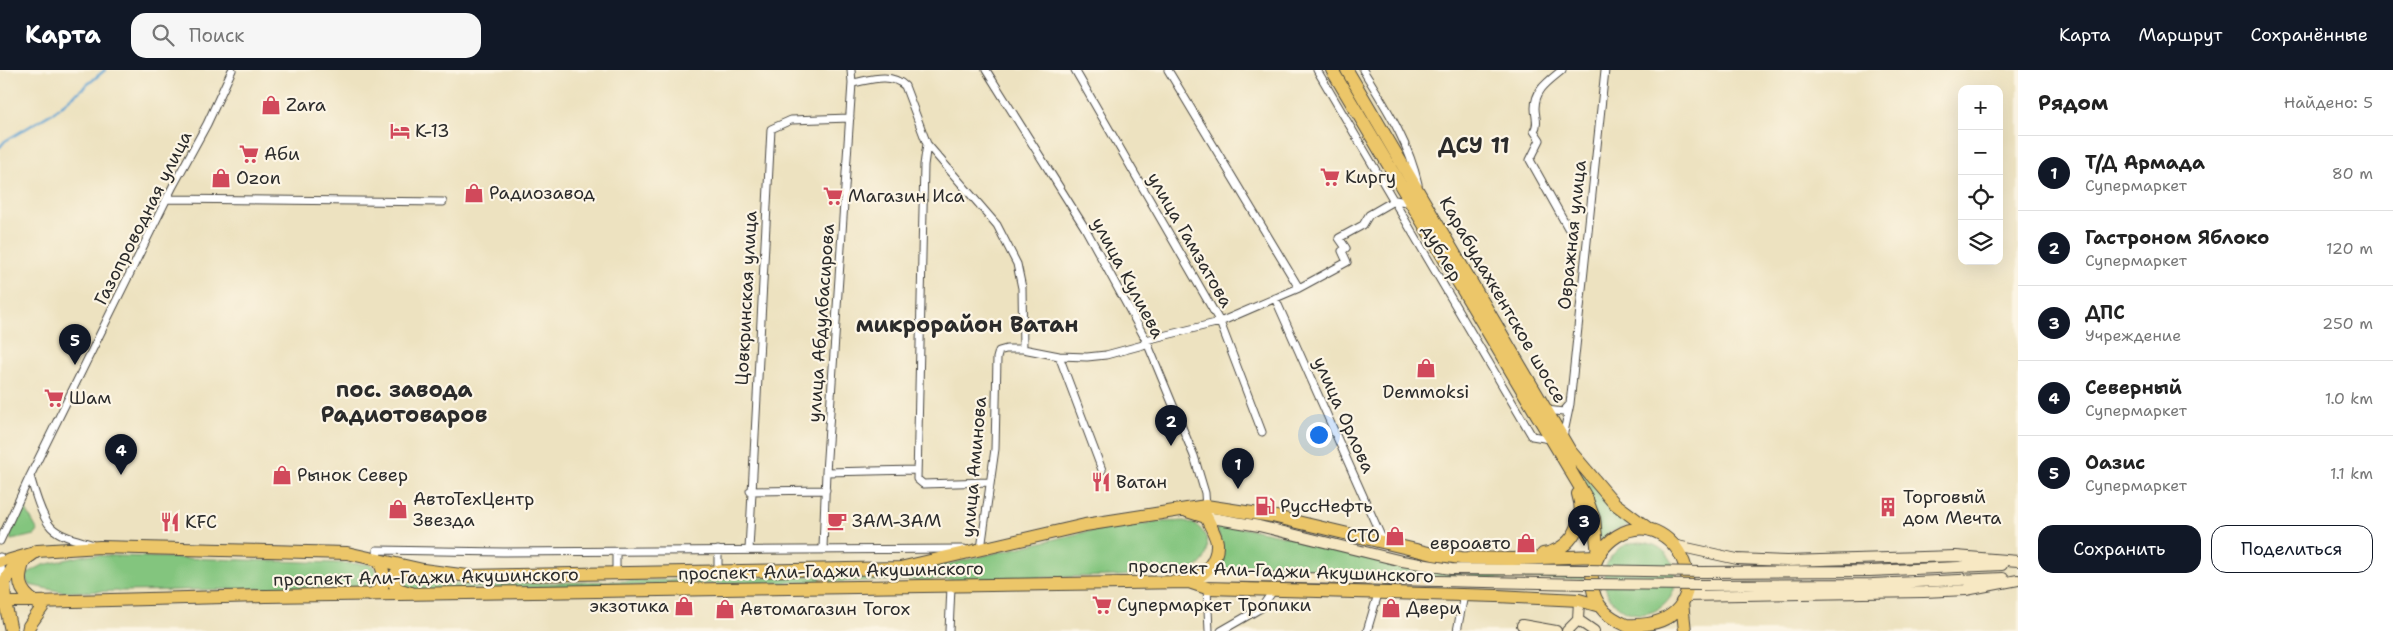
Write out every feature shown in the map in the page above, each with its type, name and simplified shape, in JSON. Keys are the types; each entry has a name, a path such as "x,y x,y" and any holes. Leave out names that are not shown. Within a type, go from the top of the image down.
{"highway":[{"name":"Карабудахкентское шоссе","path":"1332,70 1416,198 1547,410 1569,468 1586,497 1594,519 1597,555"},
{"name":"Карабудахкентское шоссе","path":"1347,70 1416,198 1557,438 1614,503 1650,530"},
{"path":"1512,559 1551,552 1564,546 1573,536 1581,513 1580,502 1569,468"},
{"name":"проспект Али-Гаджи Акушинского","path":"37,551 100,547 343,553 423,570 468,576 900,568 1085,525 1183,510 1272,516 1384,544 1452,556 1512,559 1597,555"},
{"path":"1205,582 1215,557 1217,542 1206,512"},
{"path":"1636,529 1650,530 1663,536 1673,545 1682,556 1687,568 1688,582 1683,599 1676,611 1662,621 1648,626 1632,628 1618,621 1600,606 1592,587 1592,571 1597,555 1606,543 1622,533 1636,529"},
{"path":"11,631 3,598 7,575 37,551"},
{"path":"366,596 375,594 384,583 383,569 378,560"},
{"path":"24,561 19,574 19,585 27,596 40,602 28,631"},
{"path":"829,569 824,578 829,588"},
{"path":"418,595 398,588 394,584 394,576 402,570 423,570"},
{"name":"проспект Али-Гаджи Акушинского","path":"40,602 266,596 1205,582 1273,590 1579,600 1600,606"},
{"path":"1683,599 1685,631"}],"main road":[{"path":"1206,512 1402,561 1451,569 1702,572 1870,571 2018,563"},
{"path":"1673,545 1737,559 1787,561 1956,556 2018,563"},
{"name":"проспект Али-Гаджи Акушинского","path":"0,562 37,551"},
{"path":"1205,582 1702,586 1872,584 2018,579"},
{"path":"1683,599 1966,590 2018,579"},
{"path":"3,598 40,602"},
{"path":"1567,631 1578,620 1579,600"},
{"path":"1578,620 1594,631"},
{"path":"1522,625 1556,631"}],"street":[{"name":"Газопроводная улица","path":"0,541 30,476 232,70"},
{"name":"улица Абдулбасирова","path":"824,548 826,472 850,118 851,70"},
{"name":"улица Кулиева","path":"986,70 1085,228 1146,340 1194,456 1205,492 1206,512"},
{"name":"улица Гамзатова","path":"1075,70 1220,322 1262,432"},
{"path":"1168,70 1299,288"},
{"name":"дублер","path":"1316,70 1395,200 1532,436 1557,438"},
{"path":"1363,70 1396,125 1414,168 1416,198 1395,200"},
{"path":"1562,70 1539,89 1535,107 1538,125 1534,131 1540,140 1530,160 1568,228"},
{"name":"Овражная улица","path":"1557,438 1570,404 1605,70"},
{"path":"852,84 889,77 898,80 905,86 928,144 997,225 1016,264 1022,288 1024,349"},
{"name":"Цовкринская улица","path":"749,550 750,491 771,129 791,120 850,118"},
{"path":"928,144 924,165 917,479 923,484 989,482"},
{"path":"168,199 443,202"},
{"name":"улица Аминова","path":"981,549 995,449 997,358 999,352 1006,349 1024,349 1059,356 1106,355 1143,345 1146,340 1220,322 1299,288 1348,262 1342,251 1346,248 1339,238 1363,224 1368,215 1395,200"},
{"name":"улица Орлова","path":"1275,298 1384,544"},
{"path":"1059,356 1102,470"},
{"path":"1547,410 1562,412 1570,404"},
{"path":"826,472 916,470"},
{"path":"30,476 38,501 51,527 71,538 100,547"},
{"path":"750,491 826,490"},
{"path":"378,560 377,550 616,552 824,548 981,549"},
{"path":"718,550 718,571"},
{"path":"616,552 616,572"},
{"path":"0,557 3,598"},
{"path":"1205,582 1209,631"},
{"path":"949,631 951,587"},
{"path":"1220,631 1261,608 1273,590"},
{"path":"1367,631 1378,594"},
{"path":"1457,631 1464,595"}],"green space":[{"path":"1569,455 1599,492 1634,523 1610,532 1600,541"},
{"path":"25,508 38,531 35,535 11,540 10,536 21,510"},
{"path":"1184,521 1194,524 1201,529 1207,544 1204,560 1189,571 1118,576 829,582 828,576 906,574 1085,532 1157,522"},
{"path":"1215,524 1261,531 1459,574 1584,576 1584,579 1462,578 1214,571 1221,553"},
{"path":"1640,542 1660,548 1670,558 1676,578 1670,598 1660,608 1640,614 1620,608 1610,598 1604,578 1610,558 1620,548"},
{"path":"86,555 368,564 373,566 377,575 373,585 368,587 63,592 29,585 26,579 28,573 43,565"},
{"path":"821,576 821,582 410,590 400,583 403,577 470,585"}],"waterway":[{"path":"0,147 5,141 54,112 105,70"}],"place":[{"name":"Zara","path":"271,105"},
{"name":"К-13","path":"400,131"},
{"name":"Аби","path":"249,154"},
{"name":"Киргу","path":"1330,177"},
{"name":"Ozon","path":"221,178"},
{"name":"Радиозавод","path":"474,193"},
{"name":"Магазин Иса","path":"833,196"},
{"name":"Оазис","path":"75,365"},
{"name":"Demmoksi","path":"1426,368"},
{"name":"Шам","path":"54,398"},
{"name":"Гастроном Яблоко","path":"1171,446"},
{"name":"Северный","path":"121,475"},
{"name":"Рынок Север","path":"282,475"},
{"name":"Ватан","path":"1101,482"},
{"name":"Т/Д Армада","path":"1238,489"},
{"name":"РуссНефть","path":"1265,506"},
{"name":"Торговый дом Мечта","path":"1888,507"},
{"name":"АвтоТехЦентр Звезда","path":"398,509"},
{"name":"ЗАМ-ЗАМ","path":"837,521"},
{"name":"KFC","path":"170,522"},
{"name":"СТО","path":"1395,536"},
{"name":"евроавто","path":"1526,543"},
{"name":"ДПС","path":"1584,546"},
{"name":"Супермаркет Тропики","path":"1102,605"},
{"name":"экзотика","path":"684,606"},
{"name":"Двери","path":"1391,608"},
{"name":"Автомагазин Тогох","path":"725,609"}],"district":[{"name":"ДСУ 11","path":"1474,145"},
{"name":"микрорайон Ватан","path":"967,324"},
{"name":"пос. завода Радиотоваров","path":"404,402"}]}
